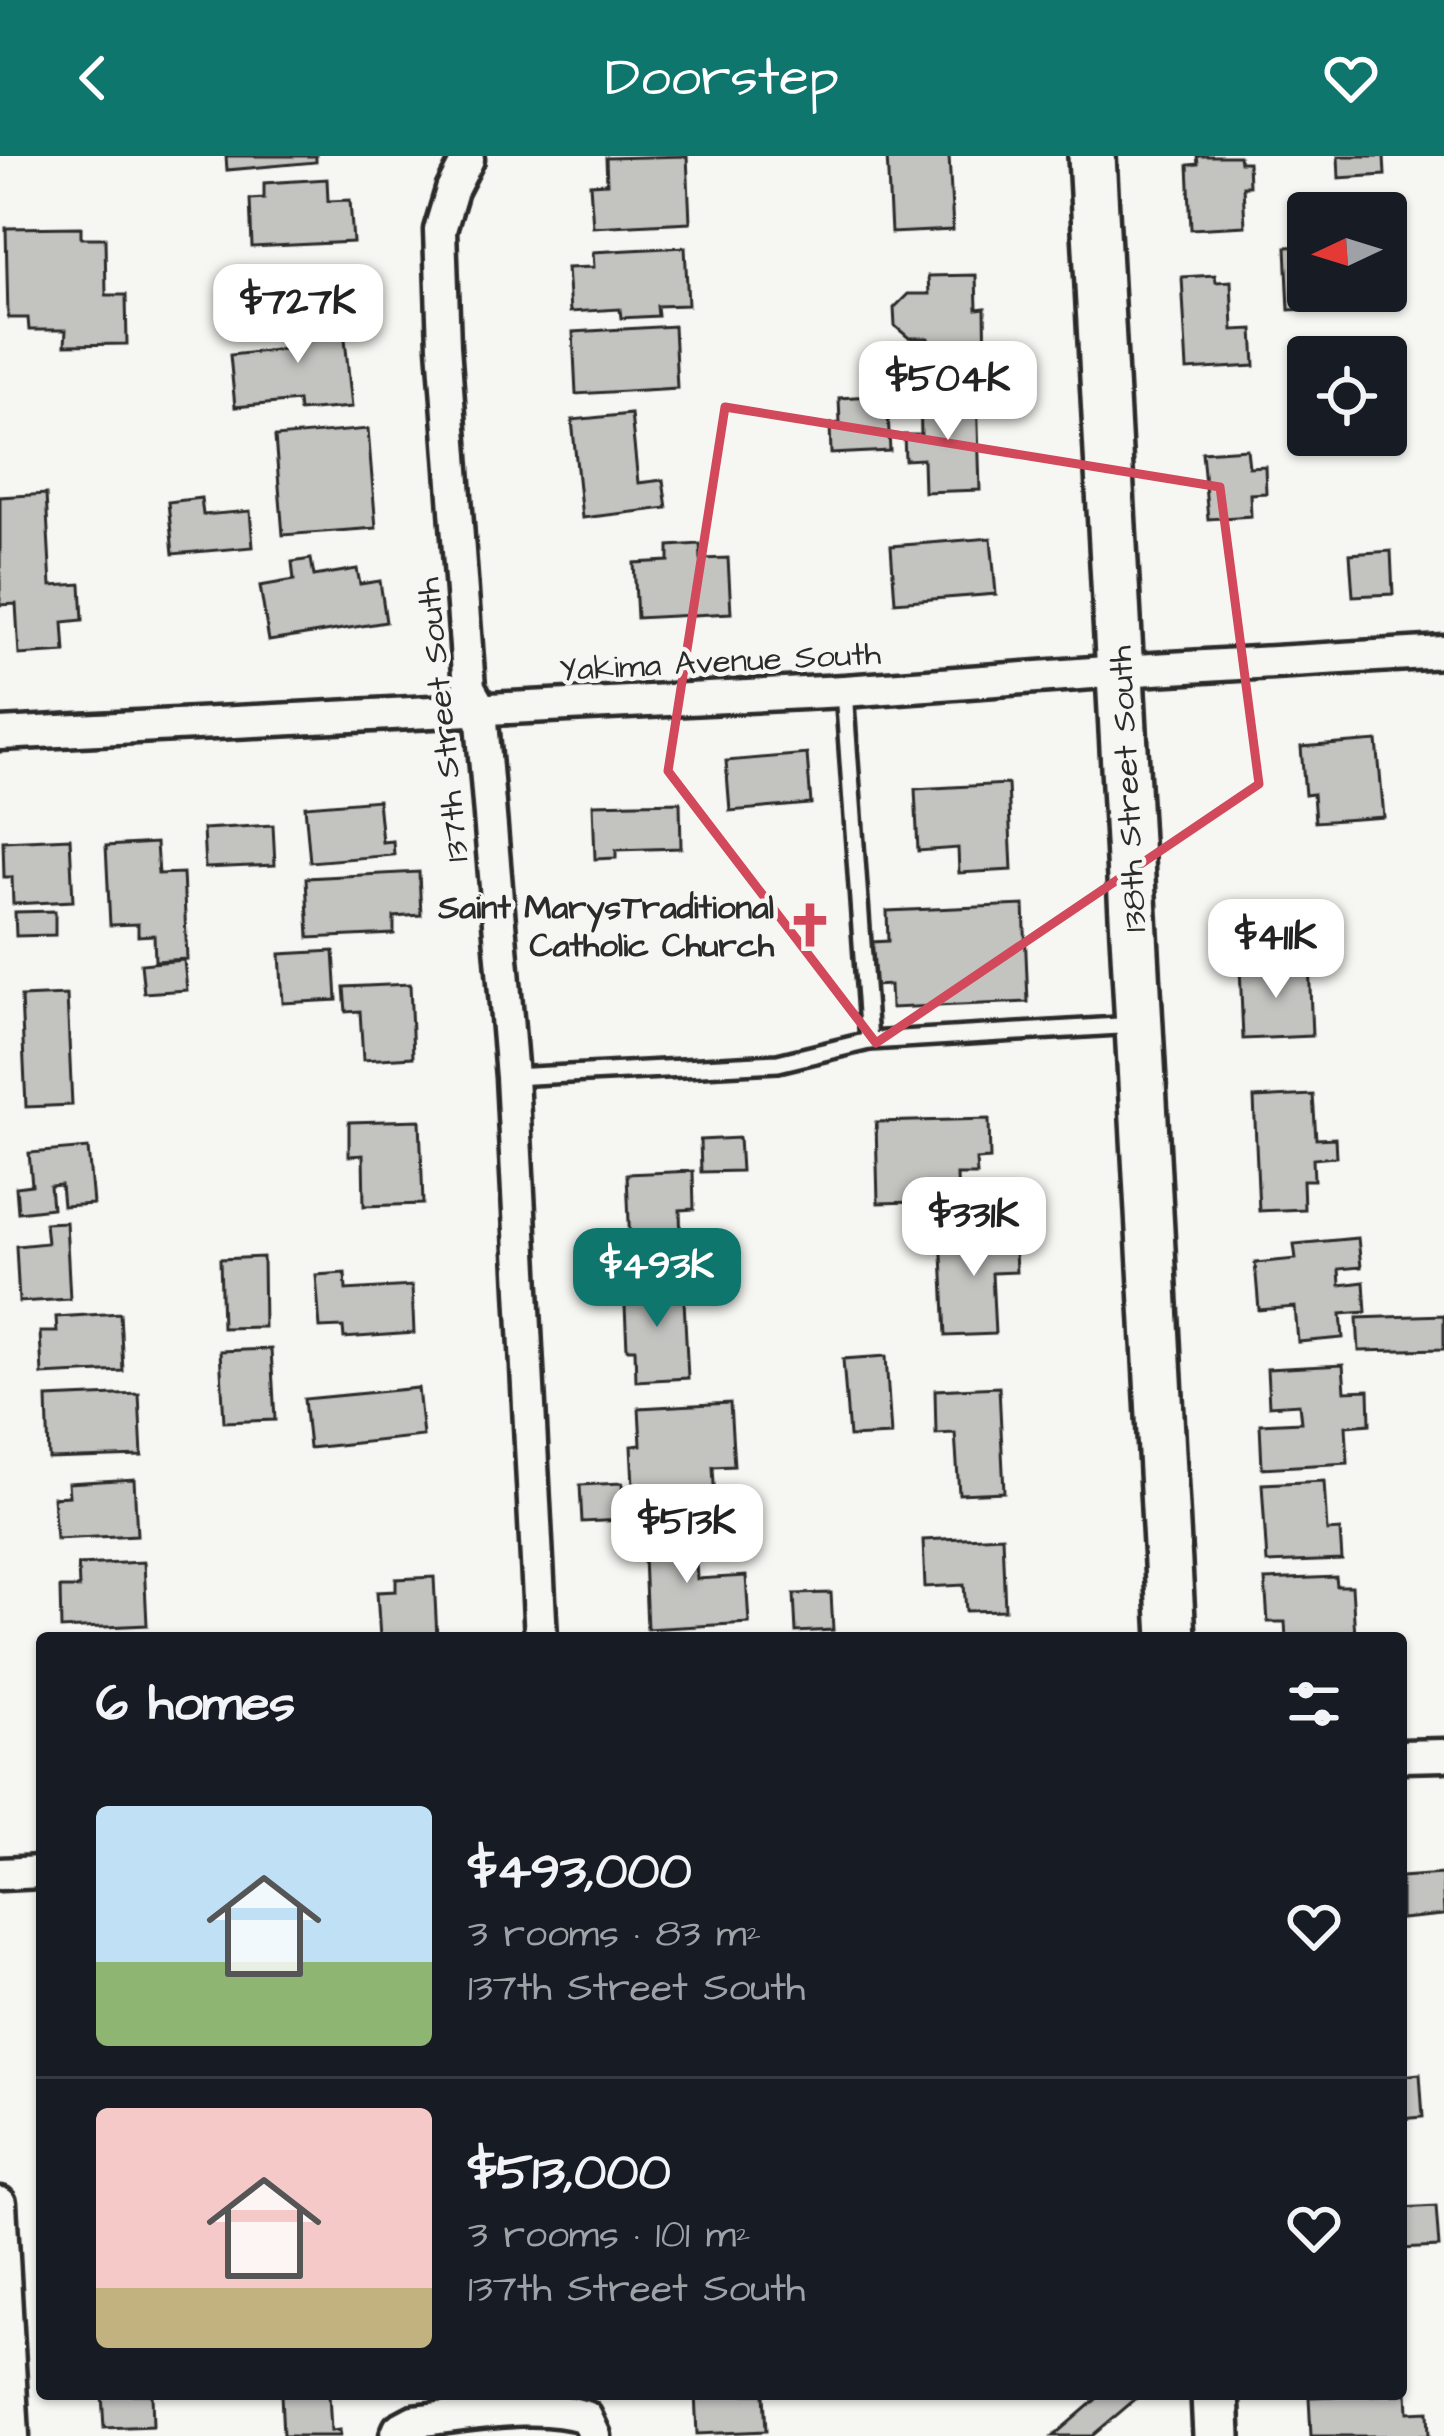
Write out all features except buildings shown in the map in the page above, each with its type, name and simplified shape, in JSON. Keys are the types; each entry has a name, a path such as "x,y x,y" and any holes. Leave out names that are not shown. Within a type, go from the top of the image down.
{"street":[{"name":"138th Street South","path":"1092,156 1172,1632"},
{"name":"137th Street South","path":"468,159 440,230 444,346 469,688 481,709 512,1077 541,1632"},
{"name":"Yakima Avenue South","path":"0,734 844,691 1444,652"},
{"path":"1407,1756 1444,1755"},
{"path":"0,1874 36,1872"},
{"path":"0,2203 13,2436"},
{"path":"1215,2400 1217,2436"},
{"path":"396,2436 414,2421 539,2409 586,2417 595,2435"}],"lane":[{"path":"844,691 869,1041"},
{"path":"512,1077 778,1063 869,1041 1138,1025"}],"highlighted area":[{"path":"725,407 1220,487 1259,784 876,1043 668,771"}],"place":[{"name":"Saint MarysTraditional Catholic Church","path":"810,925"}]}
